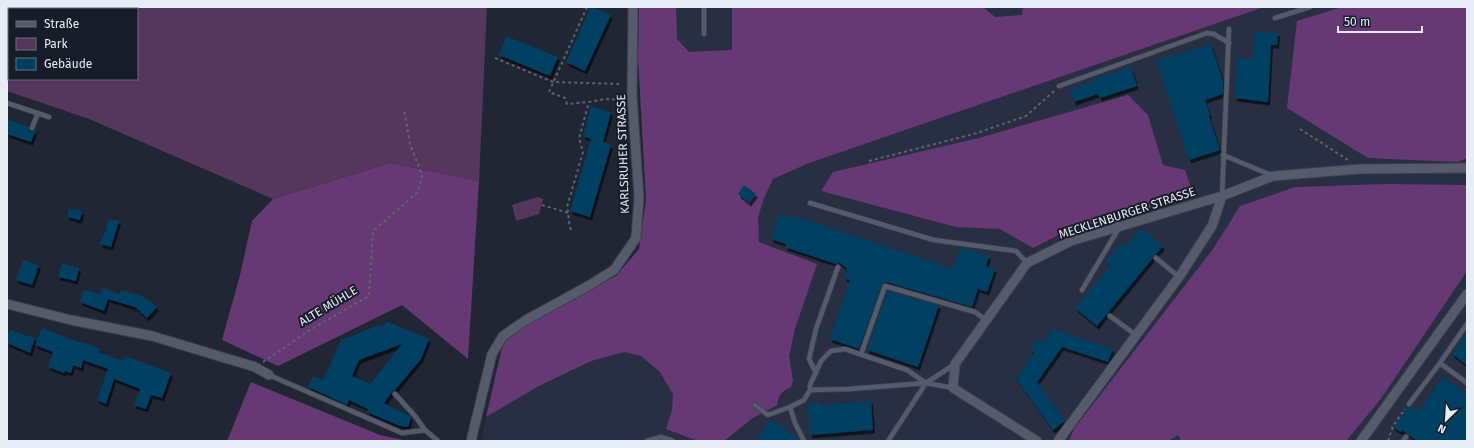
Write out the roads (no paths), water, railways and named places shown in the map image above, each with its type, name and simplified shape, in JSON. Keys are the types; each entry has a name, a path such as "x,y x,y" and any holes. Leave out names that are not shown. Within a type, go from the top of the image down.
{"street":[{"name":"KARLSRUHER STRASSE","path":"471,441 492,354 503,336 526,320 614,270 636,238 639,198 632,95 633,7"},
{"name":"MECKLENBURGER STRASSE","path":"955,364 1027,263 1071,242 1222,196 1273,176 1360,169 1467,168"},
{"path":"1058,441 1179,277 1212,226 1222,196"},
{"path":"1361,441 1467,294"},
{"path":"7,304 71,320 152,336 255,367 270,375"},
{"path":"955,364 953,388 1037,441"}],"lane":[{"path":"704,7 704,34"},
{"path":"1275,18 1310,7"},
{"path":"1222,196 1229,29"},
{"path":"1059,86 1206,33 1214,34 1228,44"},
{"path":"7,102 49,117"},
{"path":"32,128 38,113"},
{"path":"1223,155 1273,176"},
{"path":"810,203 934,240 1016,251 1027,263"},
{"path":"1082,290 1119,228"},
{"path":"1156,258 1179,277"},
{"path":"816,373 809,359 810,352 816,329 838,267"},
{"path":"861,354 885,286 975,312 986,320"},
{"path":"1110,316 1136,335"},
{"path":"1409,404 1467,324"},
{"path":"755,405 768,415 804,400 810,390 810,385 821,361 831,352 845,349 907,370 926,383"},
{"path":"1440,362 1467,383"},
{"path":"888,441 926,383 955,364"},
{"path":"270,375 402,433 425,430"},
{"path":"810,390 849,389 926,383 953,388"},
{"path":"394,394 415,416 425,430 438,441"},
{"path":"790,407 795,423 804,441"},
{"path":"649,441 661,437 673,441"}]}
